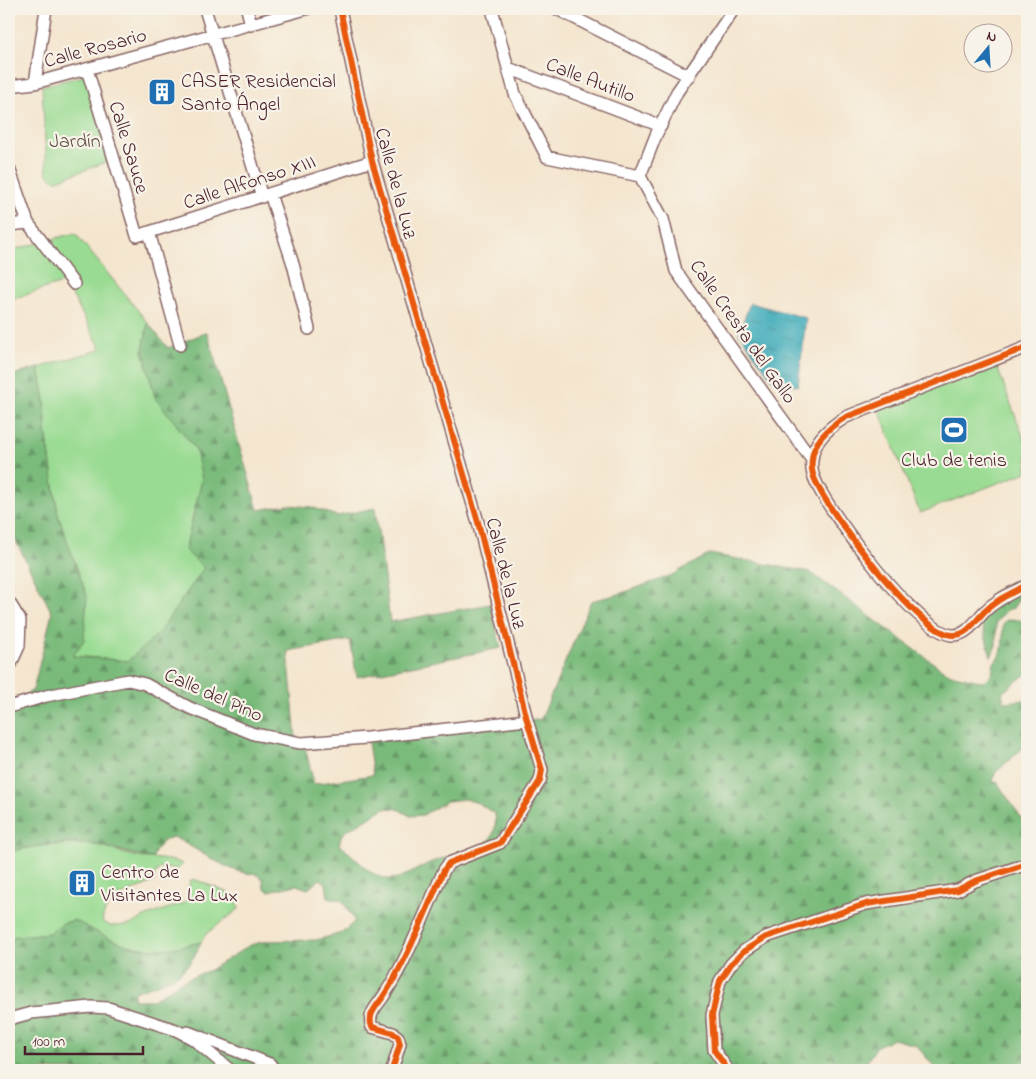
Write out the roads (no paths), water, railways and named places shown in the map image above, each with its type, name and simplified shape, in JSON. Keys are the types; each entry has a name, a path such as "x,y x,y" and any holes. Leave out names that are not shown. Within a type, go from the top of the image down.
{"street":[{"path":"35,83 46,9"},
{"path":"205,9 212,36 266,195 293,264 309,329"},
{"path":"247,9 251,25"},
{"name":"Calle Rosario","path":"9,86 35,83 306,9"},
{"name":"Calle de la Luz","path":"340,9 372,161 478,522 527,720 542,770 540,781 500,843 449,862 393,978 371,1015 372,1027 393,1033 398,1037 400,1044 392,1070"},
{"path":"492,9 515,94 547,157 640,176 661,126 688,76 731,10"},
{"path":"557,9 688,76"},
{"name":"Calle Autillo","path":"508,68 661,126"},
{"name":"Calle Sauce","path":"87,69 138,236"},
{"name":"Calle Alfonso XIII","path":"138,236 372,161"},
{"path":"9,168 13,188 28,223 74,284"},
{"name":"Calle Cresta del Gallo","path":"640,176 662,219 676,271 812,460"},
{"path":"9,225 28,223"},
{"path":"149,232 180,345"},
{"path":"1027,347 846,417 834,425 821,438 814,450 812,460 814,478 828,505 891,588 938,631 952,636 962,634 996,601 1027,585"},
{"path":"9,602 20,620 19,646 9,668"},
{"name":"Calle del Pino","path":"9,707 46,696 128,680 145,684 190,708 254,734 301,743 367,738 527,720"},
{"path":"728,1070 714,1050 712,1015 720,981 731,964 744,951 766,937 866,904 958,890 975,881 1027,864"},
{"path":"9,1019 31,1013 91,1007 108,1008 224,1044 272,1068"},
{"path":"176,1030 193,1039 230,1070"}],"water":[{"path":"750,303 806,318 798,386 772,379 739,333"}],"place":[{"name":"CASER Residencial Santo Ángel","path":"162,92"},
{"name":"Club de tenis","path":"954,430"},
{"name":"Centro de Visitantes La Lux","path":"82,883"}],"park label":[{"name":"Jardín","path":"75,140"}]}
